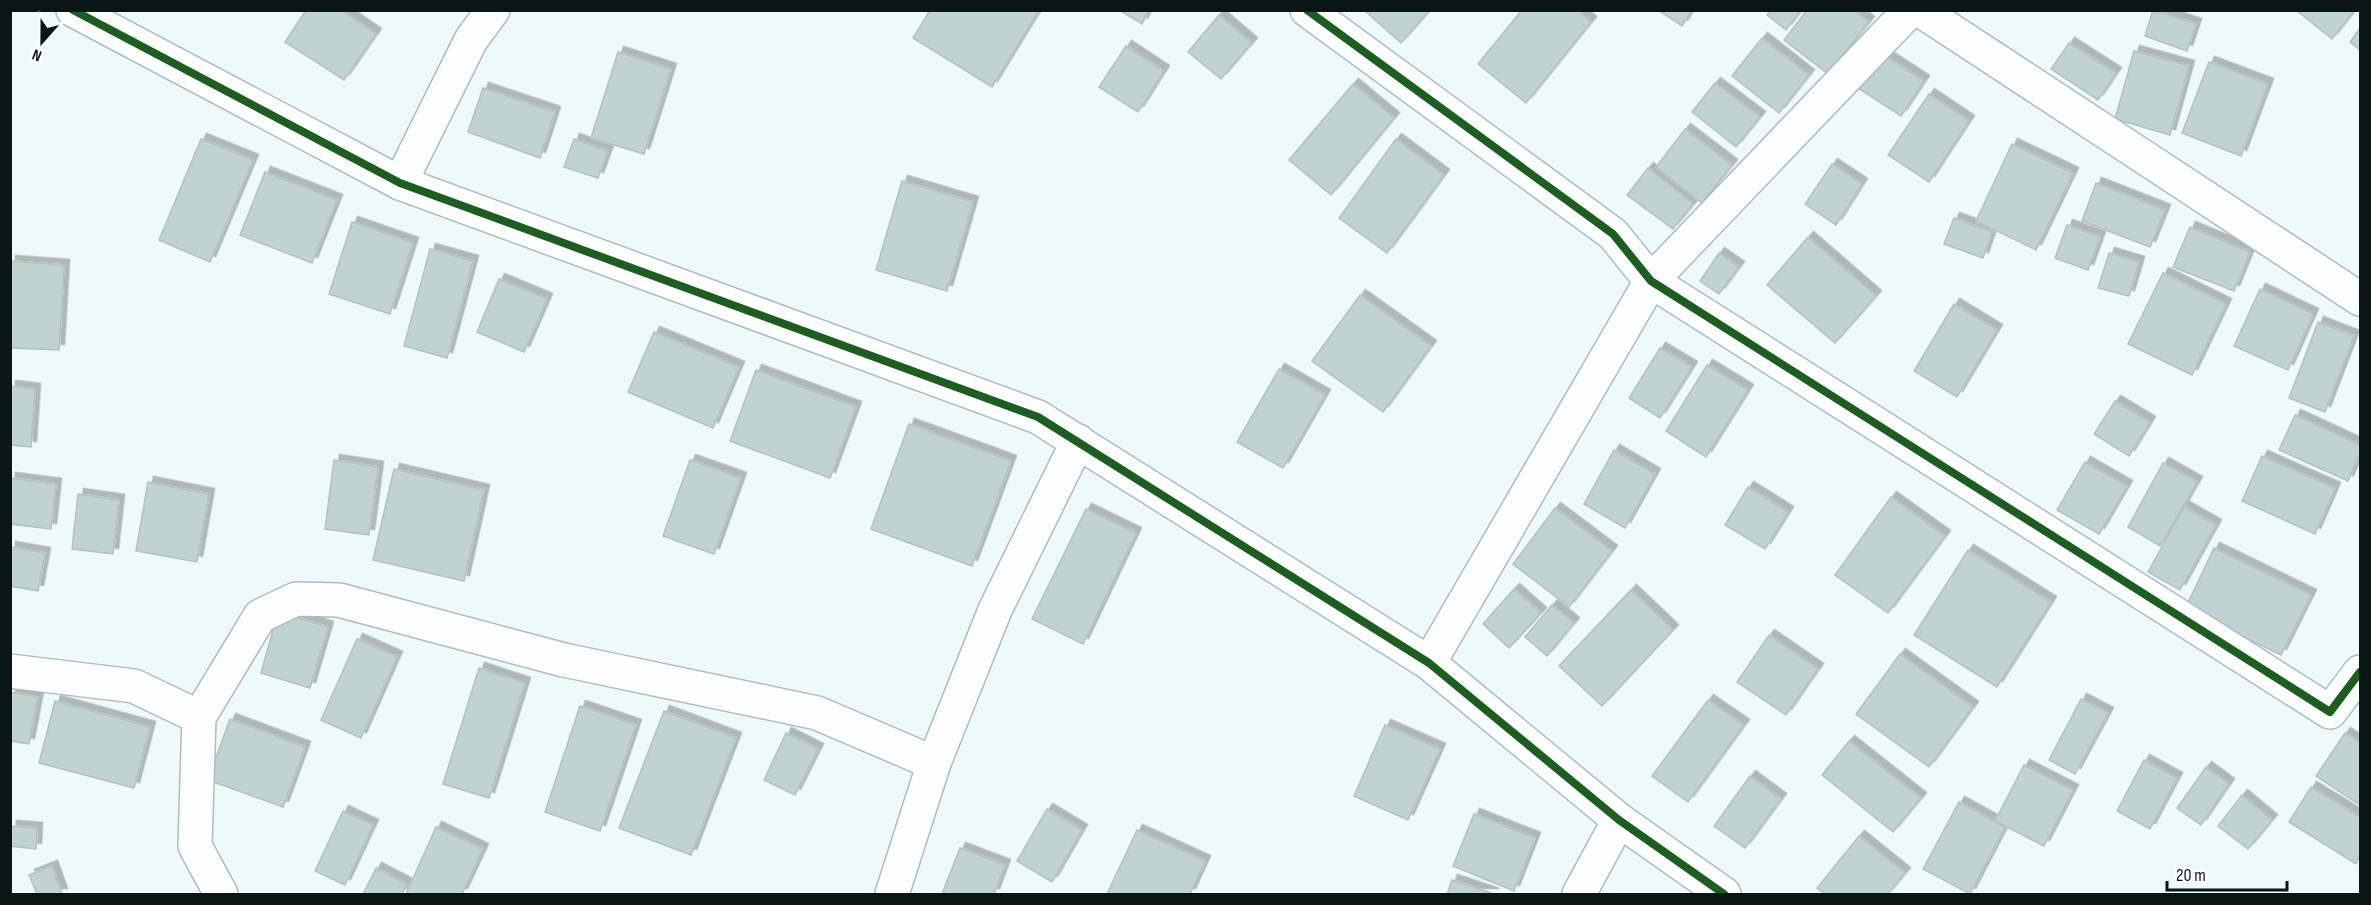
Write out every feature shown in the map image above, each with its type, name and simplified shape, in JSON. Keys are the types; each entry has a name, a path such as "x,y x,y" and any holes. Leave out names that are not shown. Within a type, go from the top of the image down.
{"street":[{"path":"73,10 400,183 1038,417 1429,663 1619,820 1724,894"},
{"path":"400,183 471,40 493,10"},
{"path":"1307,10 1613,234 1651,281 2330,712 2361,672"},
{"path":"1429,663 1651,281 1910,10"},
{"path":"1920,10 2361,299"},
{"path":"892,894 933,763 995,610 1078,441"},
{"path":"221,894 195,846 200,717 260,616 296,599 339,600 564,660 817,713 933,763"},
{"path":"10,670 134,686 200,717"},
{"path":"1579,894 1619,820"}],"building":[{"path":"306,10 341,10 376,34 344,80 285,42"},
{"path":"930,10 1039,10 992,87 913,38"},
{"path":"1119,10 1149,10 1142,24"},
{"path":"1364,10 1430,10 1401,43"},
{"path":"1522,10 1577,10 1591,22 1526,103 1478,64"},
{"path":"1658,10 1692,10 1682,26"},
{"path":"1771,10 1801,10 1786,30 1767,15"},
{"path":"1807,10 1853,10 1869,22 1828,74 1784,40"},
{"path":"2153,10 2196,24 2187,51 2145,36"},
{"path":"2296,10 2355,10 2332,39"},
{"path":"1219,15 1252,43 1221,79 1188,52"},
{"path":"2360,28 2360,50 2350,42"},
{"path":"1762,38 1809,75 1779,113 1732,76"},
{"path":"2069,43 2116,73 2098,100 2051,69"},
{"path":"1126,46 1164,71 1138,112 1099,87"},
{"path":"2134,51 2189,66 2170,135 2115,119"},
{"path":"618,52 671,69 644,154 591,138"},
{"path":"1881,53 1924,81 1901,116 1858,88"},
{"path":"2209,62 2268,84 2241,156 2182,133"},
{"path":"1715,83 1760,117 1736,147 1692,112"},
{"path":"1353,84 1394,118 1331,195 1289,160"},
{"path":"483,88 555,112 540,158 468,132"},
{"path":"1929,94 1969,121 1929,182 1888,155"},
{"path":"1685,129 1732,165 1702,203 1656,167"},
{"path":"201,139 253,160 210,262 159,240"},
{"path":"574,139 608,151 598,178 564,167"},
{"path":"1396,139 1444,175 1387,253 1339,218"},
{"path":"2012,144 2073,173 2036,250 1976,221"},
{"path":"1832,164 1862,184 1836,225 1805,204"},
{"path":"1648,168 1693,204 1673,229 1627,195"},
{"path":"265,172 337,200 312,263 240,235"},
{"path":"902,181 973,202 947,291 876,270"},
{"path":"2096,183 2165,210 2150,247 2082,221"},
{"path":"1954,218 1992,232 1983,258 1944,244"},
{"path":"352,222 413,243 390,314 329,294"},
{"path":"2067,225 2100,237 2088,270 2055,258"},
{"path":"2190,227 2250,252 2234,291 2173,267"},
{"path":"1808,237 1876,296 1835,343 1767,285"},
{"path":"430,249 473,261 447,358 404,346"},
{"path":"1719,253 1739,267 1719,294 1700,281"},
{"path":"2109,253 2139,262 2129,296 2098,288"},
{"path":"10,261 64,265 59,350 10,348"},
{"path":"2163,273 2226,304 2192,375 2128,344"},
{"path":"499,279 547,299 524,352 477,332"},
{"path":"2260,289 2313,314 2288,370 2234,346"},
{"path":"1360,295 1431,346 1383,412 1312,361"},
{"path":"1954,304 1997,330 1957,397 1914,371"},
{"path":"2318,322 2354,336 2325,412 2289,398"},
{"path":"654,332 739,367 713,428 628,392"},
{"path":"1660,348 1692,367 1660,418 1629,398"},
{"path":"1707,365 1748,390 1706,457 1666,431"},
{"path":"1279,369 1325,395 1283,468 1237,442"},
{"path":"756,370 856,407 830,478 730,441"},
{"path":"10,386 35,389 31,447 10,445"},
{"path":"2115,401 2150,422 2129,456 2094,434"},
{"path":"2295,415 2360,445 2360,453 2348,481 2279,450"},
{"path":"909,424 1011,461 972,566 871,529"},
{"path":"1614,450 1655,474 1625,528 1584,504"},
{"path":"2262,456 2335,488 2315,534 2242,501"},
{"path":"334,460 378,467 369,535 325,529"},
{"path":"690,460 741,478 714,554 663,536"},
{"path":"2085,462 2127,486 2099,534 2057,510"},
{"path":"2163,463 2197,482 2160,546 2128,527"},
{"path":"394,469 484,490 464,581 373,560"},
{"path":"10,478 56,484 51,529 10,524"},
{"path":"148,482 209,494 197,562 136,551"},
{"path":"1748,487 1788,512 1765,549 1725,525"},
{"path":"78,494 119,500 113,554 72,549"},
{"path":"1891,497 1945,536 1888,613 1835,575"},
{"path":"2184,507 2216,525 2180,590 2148,572"},
{"path":"1555,508 1612,551 1569,607 1513,564"},
{"path":"1086,509 1136,533 1083,644 1032,619"},
{"path":"10,547 45,553 38,591 10,586"},
{"path":"2214,548 2311,595 2281,655 2185,609"},
{"path":"1968,550 2051,602 1997,687 1914,635"},
{"path":"1514,589 1541,613 1509,648 1483,624"},
{"path":"1631,590 1673,630 1602,706 1559,666"},
{"path":"1552,605 1574,623 1547,656 1525,637"},
{"path":"278,612 328,627 310,688 261,673"},
{"path":"1769,635 1818,669 1786,715 1737,682"},
{"path":"357,639 397,657 361,738 321,720"},
{"path":"1900,654 1973,707 1929,767 1856,714"},
{"path":"479,668 525,683 489,798 443,784"},
{"path":"10,692 38,697 29,744 10,741"},
{"path":"2081,699 2108,713 2075,774 2049,760"},
{"path":"1708,700 1744,725 1688,802 1652,776"},
{"path":"55,701 150,727 134,788 39,763"},
{"path":"580,706 636,725 600,831 545,812"},
{"path":"664,711 736,738 691,855 619,828"},
{"path":"230,719 305,747 283,807 208,780"},
{"path":"1385,725 1440,749 1408,820 1354,796"},
{"path":"786,733 818,749 795,795 764,780"},
{"path":"2345,733 2360,743 2360,805 2316,776"},
{"path":"1849,741 1921,798 1893,832 1822,775"},
{"path":"2144,760 2177,778 2150,829 2117,811"},
{"path":"2024,765 2073,790 2044,846 1995,821"},
{"path":"2206,767 2229,784 2201,825 2177,808"},
{"path":"1750,776 1781,799 1745,848 1714,826"},
{"path":"2311,787 2360,817 2360,856 2356,864 2289,822"},
{"path":"2242,795 2272,820 2248,849 2218,826"},
{"path":"1959,802 2005,827 1970,894 1923,869"},
{"path":"1047,809 1082,830 1052,882 1017,861"},
{"path":"343,811 373,825 345,885 315,871"},
{"path":"1474,814 1535,838 1514,891 1453,866"},
{"path":"11,826 37,828 36,849 10,846"},
{"path":"436,827 483,849 462,894 406,894"},
{"path":"1137,830 1205,861 1190,894 1107,894"},
{"path":"1859,836 1905,873 1888,894 1825,894 1817,888"},
{"path":"960,848 1005,865 994,894 942,894"},
{"path":"52,866 62,894 37,894 29,875"},
{"path":"376,868 407,884 402,894 363,894"},
{"path":"1452,880 1494,894 1447,894"}],"cycle path":[{"path":"73,10 400,183 1038,417 1429,663 1619,820 1724,894"},
{"path":"1307,10 1613,234 1651,281 2330,712 2360,672"}]}
